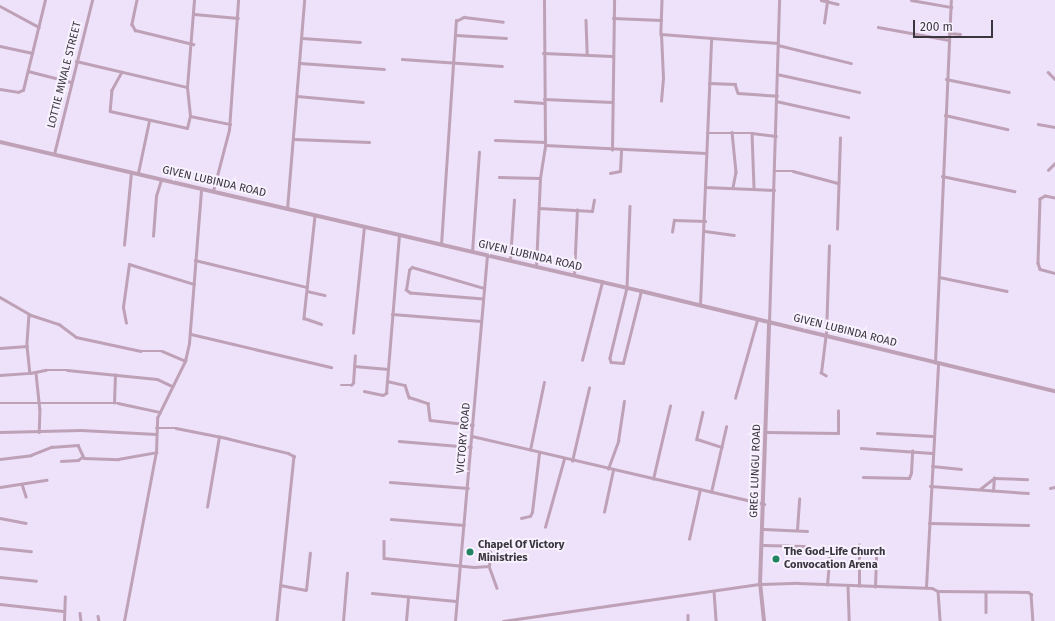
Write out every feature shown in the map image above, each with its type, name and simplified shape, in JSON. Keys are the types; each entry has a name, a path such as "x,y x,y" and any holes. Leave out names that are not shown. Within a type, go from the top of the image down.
{"street":[{"path":"0,90 21,91 28,71 45,0"},
{"name":"LOTTIE MWALE STREET","path":"54,154 92,0"},
{"path":"137,0 132,24 135,30 193,44"},
{"path":"122,72 112,90 109,110 185,129 190,116 187,87 193,44 194,0"},
{"path":"214,191 230,124 238,0"},
{"path":"287,209 294,139 304,0"},
{"path":"536,266 540,178 545,143 543,53 544,0"},
{"path":"612,150 612,56 614,0"},
{"path":"660,101 663,78 661,34 662,0"},
{"path":"769,322 776,136 779,0"},
{"path":"821,0 838,4"},
{"path":"911,0 951,7"},
{"path":"926,587 932,436 937,363 946,79 951,0"},
{"path":"824,23 827,1"},
{"path":"0,6 38,27"},
{"path":"194,14 238,18"},
{"path":"441,245 456,21 460,18 503,22"},
{"path":"613,18 661,20"},
{"path":"586,20 587,54"},
{"path":"878,27 949,40"},
{"path":"949,33 960,34"},
{"path":"661,34 778,44 851,63"},
{"path":"456,35 506,38"},
{"path":"302,38 360,42"},
{"path":"700,305 705,231 706,153 711,38"},
{"path":"0,46 32,54"},
{"path":"543,53 612,56"},
{"path":"402,58 502,66"},
{"path":"76,61 187,87"},
{"path":"300,63 384,69"},
{"path":"28,71 71,82"},
{"path":"1048,72 1055,79"},
{"path":"777,74 859,92"},
{"path":"946,79 1009,92"},
{"path":"709,83 735,84 738,93 777,96"},
{"path":"297,96 363,102"},
{"path":"515,101 612,102"},
{"path":"776,101 848,117"},
{"path":"945,115 1007,129"},
{"path":"190,116 230,124"},
{"path":"138,173 149,121"},
{"path":"1038,124 1055,127"},
{"path":"707,133 732,132 776,136"},
{"path":"732,132 736,172 734,188"},
{"path":"752,133 754,188"},
{"path":"837,229 840,138"},
{"path":"294,139 369,142"},
{"path":"495,140 545,143 612,150 706,153"},
{"name":"GIVEN LUBINDA ROAD","path":"0,142 138,173 487,256 536,266 1055,391"},
{"path":"610,173 620,171 621,150"},
{"path":"472,252 479,152"},
{"path":"1048,170 1055,163"},
{"path":"774,171 789,171 838,183"},
{"path":"124,245 131,172"},
{"path":"942,176 1014,191"},
{"path":"499,177 540,178"},
{"path":"153,236 156,196 161,179"},
{"path":"705,187 774,190"},
{"path":"124,621 156,452 156,428 160,412 185,361 191,334 201,189"},
{"path":"1055,198 1045,196 1040,199 1038,263 1040,269 1055,273"},
{"path":"510,260 514,200"},
{"path":"539,208 592,210 594,200"},
{"path":"630,206 627,288 610,358 611,362 621,365 624,363 641,291"},
{"path":"574,275 577,210"},
{"path":"315,216 304,318 321,324"},
{"path":"672,232 674,220 705,221"},
{"path":"353,332 364,227"},
{"path":"705,231 734,235"},
{"path":"364,391 385,395 399,235"},
{"path":"826,376 821,373 826,335 829,246"},
{"name":"VICTORY ROAD","path":"455,621 472,447 487,256"},
{"path":"195,260 307,287"},
{"path":"126,323 123,307 129,264 194,284"},
{"path":"483,299 410,293 406,290 409,270 412,267 484,288"},
{"path":"939,277 1007,291"},
{"path":"582,360 602,282"},
{"path":"306,291 325,296"},
{"path":"0,296 29,314 59,324 76,338 141,351 162,351 185,361"},
{"path":"29,314 27,346 30,374"},
{"path":"392,314 481,321"},
{"path":"735,398 757,320"},
{"name":"GREG LUNGU ROAD","path":"764,621 760,584 764,529 769,322"},
{"path":"191,334 331,367"},
{"path":"0,348 27,346"},
{"path":"341,385 352,384 355,356"},
{"path":"354,366 388,369"},
{"path":"0,375 30,374 54,370 157,379 172,386"},
{"path":"36,373 40,432"},
{"path":"114,402 116,375"},
{"path":"387,381 405,386 408,397 428,403 430,420 473,425"},
{"path":"530,450 544,382"},
{"path":"572,461 589,388"},
{"path":"608,469 618,441 624,401"},
{"path":"0,403 39,405 114,402 160,412"},
{"path":"653,479 670,406"},
{"path":"767,432 838,433 838,411"},
{"path":"703,412 697,439 722,447"},
{"path":"711,492 726,427"},
{"path":"156,428 176,428 288,453 294,456 277,621"},
{"path":"0,432 81,430 156,434"},
{"path":"877,433 932,436"},
{"path":"472,436 572,461 700,489 764,505"},
{"path":"207,507 219,437"},
{"path":"399,441 472,447"},
{"path":"0,459 31,455 51,447 78,445 82,457"},
{"path":"862,448 932,453"},
{"path":"863,477 909,478 911,473 912,451"},
{"path":"61,461 78,460 82,457 118,459 156,452"},
{"path":"521,518 530,516 532,512 539,452"},
{"path":"545,527 564,458"},
{"path":"932,466 961,469"},
{"path":"604,512 613,470"},
{"path":"979,489 994,478 1028,479"},
{"path":"993,491 994,478"},
{"path":"0,487 46,480"},
{"path":"390,482 468,488"},
{"path":"22,484 26,496"},
{"path":"930,486 1028,493"},
{"path":"1050,488 1055,487"},
{"path":"689,539 700,489"},
{"path":"797,530 799,499"},
{"path":"0,518 26,523"},
{"path":"391,519 464,525"},
{"path":"929,523 1028,525"},
{"path":"764,529 807,531"},
{"path":"384,541 384,558 460,565 489,566"},
{"path":"763,545 804,546"},
{"path":"859,586 860,545"},
{"path":"827,585 830,546"},
{"path":"0,548 31,551"},
{"path":"875,587 876,549"},
{"path":"490,552 489,566 497,588"},
{"path":"280,585 306,590 310,553"},
{"path":"343,621 348,573"},
{"path":"0,577 36,581"},
{"path":"503,621 520,620 760,584 926,587 938,591 1030,592 1033,621"},
{"path":"848,586 849,621"},
{"path":"714,591 716,621"},
{"path":"938,591 940,621"},
{"path":"986,592 986,612"},
{"path":"372,593 456,601"},
{"path":"64,621 63,611 65,597"},
{"path":"406,621 408,597"},
{"path":"0,604 63,611"},
{"path":"80,613 80,621"},
{"path":"688,615 688,621"},
{"path":"98,616 99,621"}],"place":[{"name":"Chapel Of Victory Ministries","path":"470,552"},
{"name":"The God-Life Church Convocation Arena","path":"776,559"}]}
